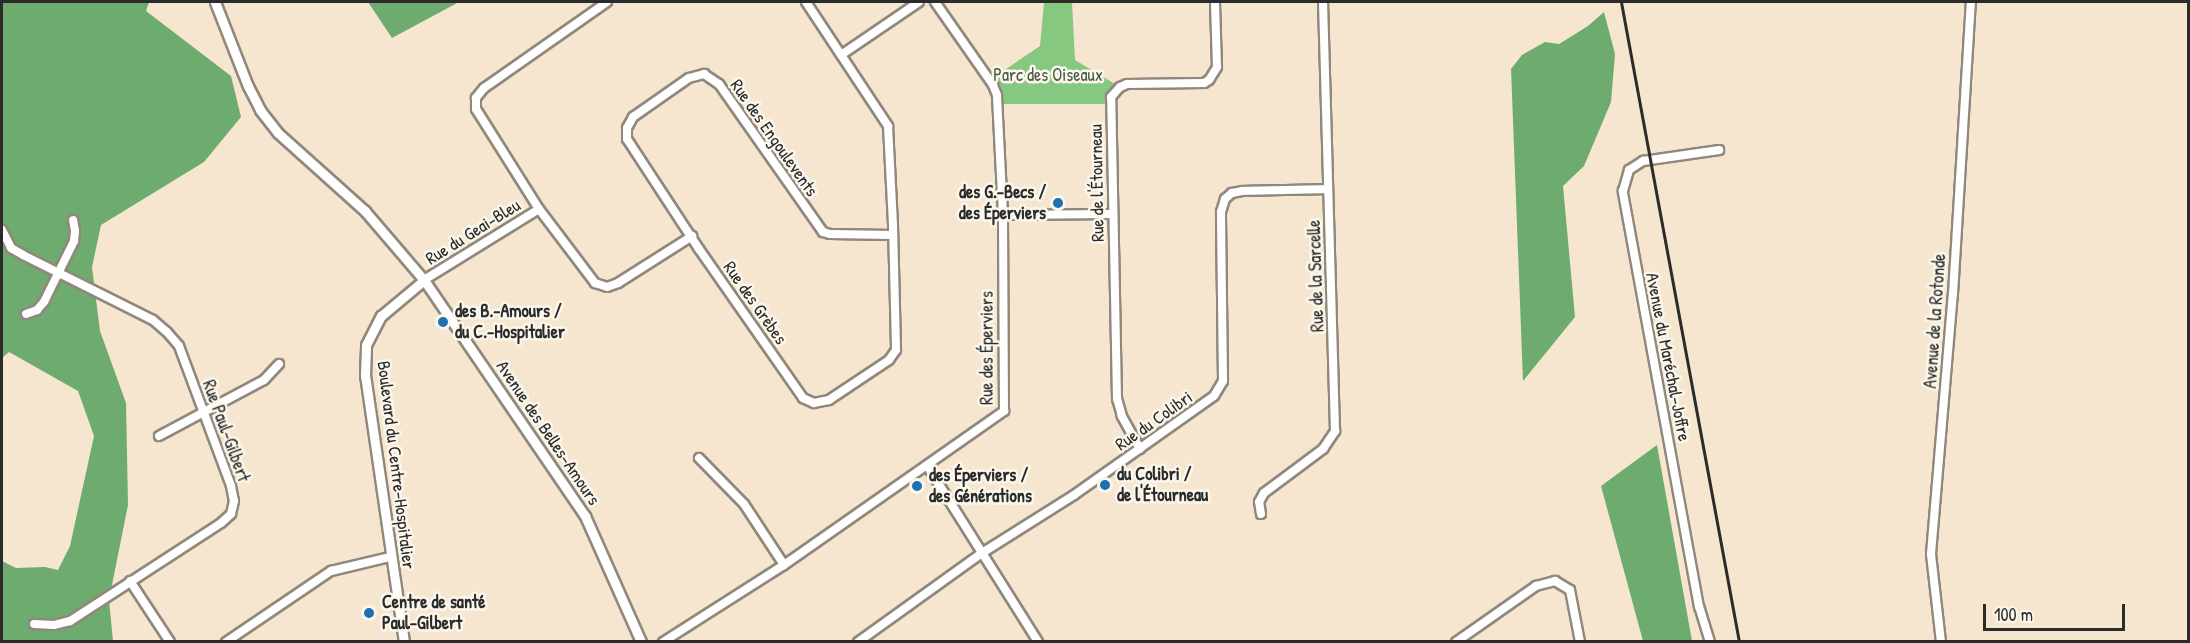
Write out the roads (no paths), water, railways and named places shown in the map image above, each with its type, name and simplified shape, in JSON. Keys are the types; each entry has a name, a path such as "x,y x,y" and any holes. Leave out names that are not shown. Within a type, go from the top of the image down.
{"street":[{"name":"Avenue des Belles-Amours","path":"216,2 248,86 260,110 278,133 365,211 424,280 585,516 641,642"},
{"path":"607,2 484,88 476,98 478,114 539,208 590,278 601,286 618,283 692,236"},
{"name":"Rue des Grèbes","path":"692,236 803,398 814,403 829,400 893,355 896,350 888,126 806,2"},
{"path":"841,55 919,2"},
{"name":"Rue des Éperviers","path":"663,642 784,565 1004,411 1003,215 995,88 935,2"},
{"name":"Rue de l'Étourneau","path":"1140,449 1122,416 1117,399 1110,97 1119,87 1127,84 1204,83 1209,80 1217,67 1215,2"},
{"name":"Rue de la Sarcelle","path":"1261,514 1259,502 1264,493 1323,449 1335,431 1323,2"},
{"name":"Avenue de la Rotonde","path":"1941,642 1931,554 1953,294 1971,2"},
{"name":"Rue des Engoulevents","path":"692,236 630,144 626,133 633,117 689,78 704,74 720,84 815,225 823,232 893,235"},
{"name":"Avenue du Maréchal-Joffre","path":"1710,642 1699,607 1623,191 1629,170 1643,161 1719,150"},
{"name":"Rue du Colibri","path":"858,642 982,553 1074,495 1214,396 1223,381 1221,212 1225,199 1232,193 1242,191 1328,189"},
{"name":"Rue du Geai-Bleu","path":"424,280 539,208"},
{"path":"1003,215 1113,214"},
{"path":"26,314 37,310 44,302 74,241 73,220"},
{"name":"Rue Paul-Gilbert","path":"2,230 11,248 153,320 179,346 231,486 234,501 231,514 70,621 54,625 34,624"},
{"name":"Boulevard du Centre-Hospitalier","path":"404,642 365,376 366,345 381,316 424,280"},
{"path":"159,436 264,380 279,364"},
{"path":"699,458 744,504 784,565"},
{"path":"928,466 1038,642"},
{"path":"226,642 331,571 390,557"},
{"path":"130,581 170,642"},
{"path":"1455,642 1464,639 1536,586 1555,581 1570,590 1580,642"}],"railway":[{"path":"1621,2 1739,642"}],"place":[{"name":"des G.-Becs / des Éperviers","path":"1058,203"},
{"name":"des B.-Amours / du C.-Hospitalier","path":"443,322"},
{"name":"du Colibri / de l'Étourneau","path":"1105,485"},
{"name":"des Éperviers / des Générations","path":"917,486"},
{"name":"Centre de santé Paul-Gilbert","path":"369,613"}],"park label":[{"name":"Parc des Oiseaux","path":"1048,75"}]}
